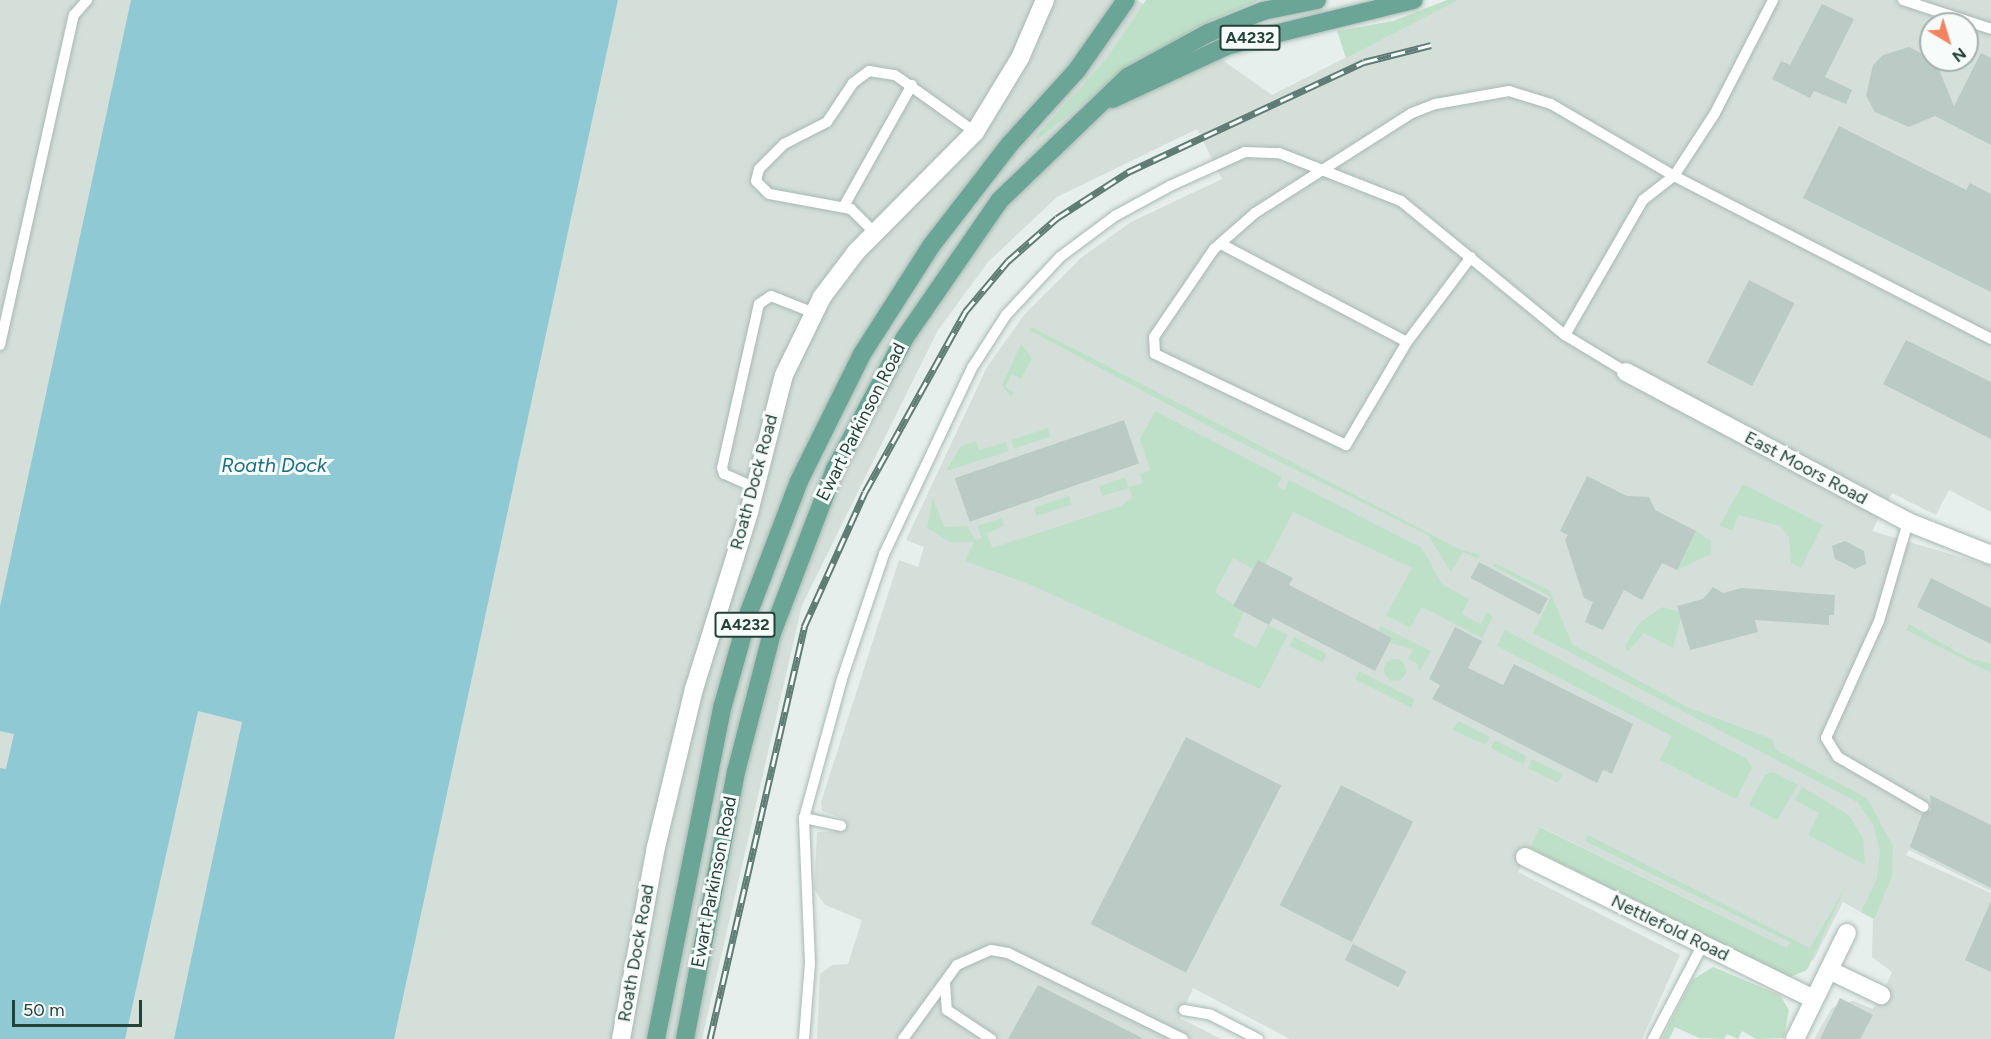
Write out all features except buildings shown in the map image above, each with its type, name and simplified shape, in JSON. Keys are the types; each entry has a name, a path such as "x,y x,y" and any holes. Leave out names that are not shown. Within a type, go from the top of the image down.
{"main road":[{"name":"Ewart Parkinson Road","path":"656,1039 709,765 762,575 839,395 931,246 1009,145 1077,70 1126,0"},
{"name":"Ewart Parkinson Road","path":"685,1039 736,772 786,590 858,421 954,261 1033,163 1128,77 1208,33 1263,11 1317,0"},
{"name":"A4232","path":"1097,106 1229,45 1414,0"}],"street":[{"name":"Roath Dock Road","path":"621,1039 656,847 694,688 756,488 783,375 814,313 874,232 975,132 1020,58 1045,0"},
{"name":"East Moors Road","path":"1626,372 1908,522 1991,555"},
{"name":"Nettlefold Road","path":"1525,857 1814,999"},
{"path":"1795,1039 1847,933"},
{"path":"1829,970 1881,995"}],"lane":[{"path":"0,345 74,15 87,0"},
{"path":"1565,335 1643,200 1674,176 1715,113 1773,0"},
{"path":"1903,0 1991,29"},
{"path":"874,232 844,206 769,194 756,181 759,169 784,144 827,122 869,71 882,69 912,85 975,132"},
{"path":"844,206 912,85"},
{"path":"1471,257 1407,342 1346,445 1155,354 1154,338 1221,244 1255,213 1322,168 1412,113 1469,94 1509,91 1551,104 1674,176 1991,339"},
{"path":"804,1039 810,963 802,874 804,818 884,554 972,369 1006,315 1090,234 1215,165 1260,151 1322,168 1401,201 1565,335 1626,372"},
{"path":"1221,244 1407,342"},
{"path":"756,488 724,474 722,468 759,304 771,296 814,313"},
{"path":"1908,522 1879,621 1826,738 1838,757 1924,807"},
{"path":"804,818 842,826"},
{"path":"1653,1039 1703,944"},
{"path":"903,1039 945,980 976,953 1008,953 1183,1039"},
{"path":"945,980 947,1010 991,1039"},
{"path":"1184,1010 1211,1015 1258,1039"}],"shaded area":[{"path":"0,0 1137,0 1272,95 1459,0 1991,0 1991,512 1949,490 1936,515 1892,493 1872,531 1991,566 1991,891 1909,850 1906,855 1991,893 1991,1039 1814,1039 1832,1008 1853,1001 1873,1009 1889,979 1892,972 1872,957 1873,919 1843,902 1813,961 1541,827 1518,872 1680,955 1642,1039 1290,1039 1193,988 1180,1018 1221,1039 817,1039 820,974 832,965 848,964 862,920 825,905 814,889 817,832 840,831 844,819 822,811 821,802 899,560 918,567 924,547 906,540 987,367 1024,315 1082,257 1131,222 1222,179 1197,129 1057,197 988,262 938,330 802,605 702,1039 0,1039"}],"green space":[{"path":"1146,0 1259,0 1201,25 1130,66 1037,140 1035,137 1104,62"},
{"path":"1447,0 1459,0 1346,58 1337,31 1393,21"},
{"path":"1032,327 1459,549 1480,555 1478,559 1463,552 1451,572 1428,535 1214,429 1029,330"},
{"path":"1021,344 1032,358 1021,379 1012,374 1005,387 1014,392 1011,397 1002,385"},
{"path":"1155,411 1282,477 1277,486 1284,490 1289,480 1422,548 1442,584 1469,599 1462,614 1481,624 1487,612 1493,617 1482,638 1422,607 1410,628 1386,615 1412,568 1293,512 1266,564 1258,560 1253,569 1233,558 1215,592 1244,612 1233,636 1256,648 1268,625 1288,635 1260,689 1031,585 965,561 974,542 950,542 927,528 933,498 944,527 967,526 976,540 982,538 977,526 1002,518 1004,526 987,533 992,548 1121,506 1132,498 1129,488 1102,496 1099,486 1125,478 1129,487 1143,483 1140,474 1150,470 1140,439"},
{"path":"1048,428 1051,437 1014,449 1011,440"},
{"path":"976,441 979,450 1006,442 1009,451 946,471 961,446"},
{"path":"1743,484 1823,525 1801,568 1791,563 1789,537 1780,526 1739,515 1732,530 1719,526"},
{"path":"1069,496 1072,505 1037,516 1034,507"},
{"path":"1696,531 1711,541 1711,554 1677,570"},
{"path":"1495,563 1550,591 1572,644 1687,707 1772,739 1776,750 1867,798 1893,846 1892,876 1874,919 1861,912 1877,878 1880,851 1873,824 1857,802 1533,633 1551,597 1493,566"},
{"path":"1663,607 1679,612 1681,618 1673,648 1644,633 1627,652 1625,646 1640,622"},
{"path":"1909,624 1966,657 1991,664 1991,673 1906,630"},
{"path":"1381,626 1431,651 1419,672 1418,664 1408,659 1413,649 1389,643 1392,637 1378,631"},
{"path":"1505,630 1747,759 1752,768 1736,799 1660,760 1672,736 1497,646"},
{"path":"1294,637 1327,654 1322,663 1289,646"},
{"path":"1395,659 1403,662 1406,670 1403,678 1395,681 1387,678 1384,670 1387,662"},
{"path":"1359,671 1415,700 1411,708 1355,679"},
{"path":"1458,721 1490,737 1486,745 1453,730"},
{"path":"1495,740 1527,756 1523,764 1491,748"},
{"path":"1532,759 1563,774 1558,783 1528,768"},
{"path":"1773,772 1798,785 1777,820 1749,805 1765,775"},
{"path":"1802,787 1849,815 1863,838 1865,865 1808,835 1819,813 1795,800"},
{"path":"1540,827 1787,948 1790,942 1585,841 1588,835 1810,948 1846,886 1807,970 1790,977 1530,848"},
{"path":"1713,967 1780,995 1789,1010 1784,1038 1756,1039 1742,1031 1738,1039 1727,1034 1724,1039 1699,1038 1675,1027 1669,1039 1662,1039 1692,980"}],"water":[{"name":"Roath Dock","path":"131,0 618,0 394,1039 174,1039 242,722 198,711 125,1039 0,1039 0,768 6,769 14,734 0,731 0,607"}],"railway":[{"path":"710,1039 804,627 865,492 965,312 1008,261 1057,218 1128,172 1364,62 1431,45"}]}
